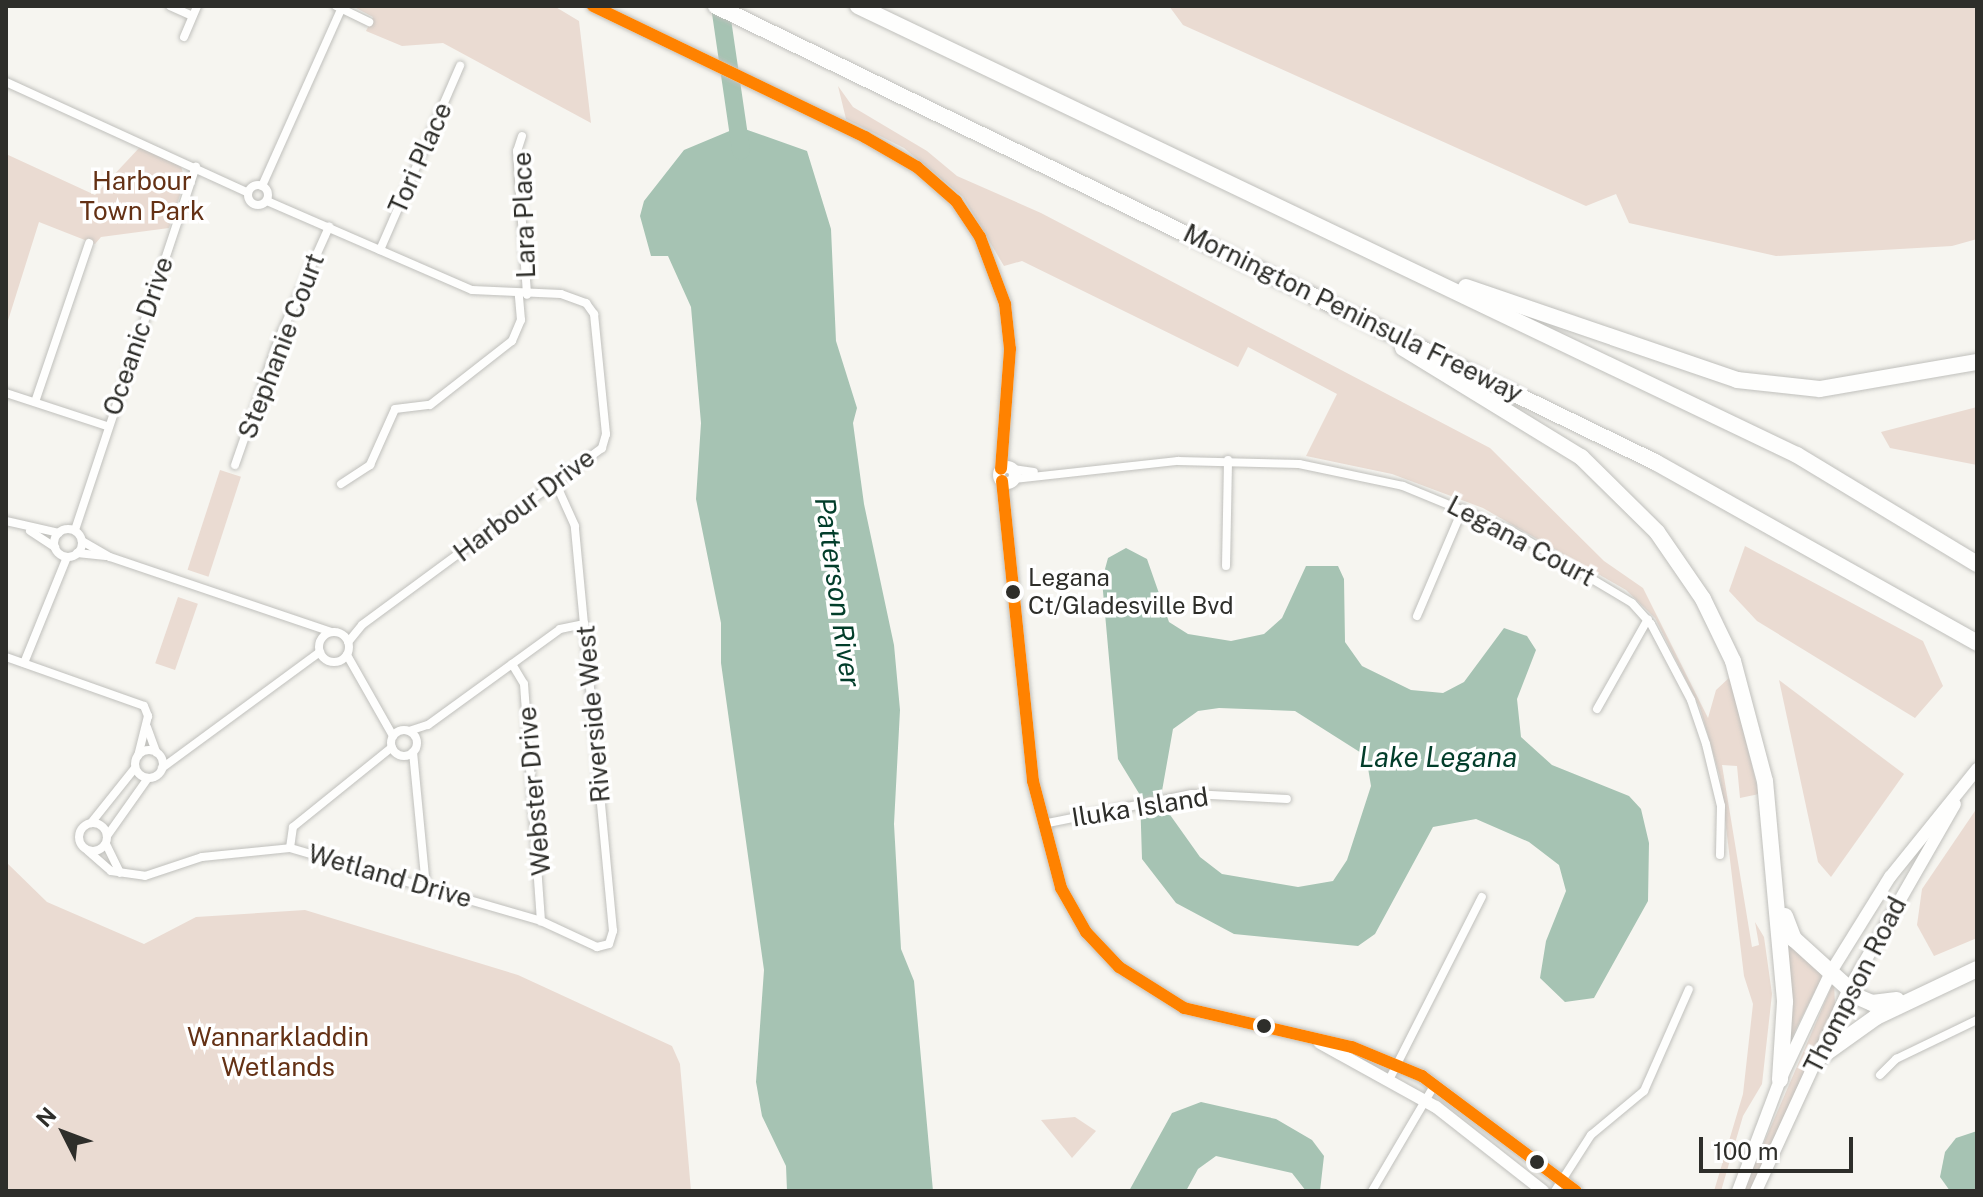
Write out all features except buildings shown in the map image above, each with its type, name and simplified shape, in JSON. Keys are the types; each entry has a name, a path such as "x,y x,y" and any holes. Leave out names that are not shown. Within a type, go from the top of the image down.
{"highway":[{"name":"Mornington Peninsula Freeway","path":"716,6 1361,316 1655,462 1977,643"},
{"path":"858,6 1797,455 1977,564"},
{"path":"1407,269 1737,380 1820,389 1977,362"},
{"path":"1361,316 1581,457 1657,532 1703,599 1746,702 1765,781 1785,1002 1780,1080"},
{"path":"1778,900 1794,939 1832,970 1849,989 1872,1003 1913,997"},
{"path":"1816,1060 1913,997 1977,969"}],"main road":[{"path":"596,7 865,137 937,184 980,237 1008,321 1005,442 1009,474 1008,508 1042,824 1071,908 1119,967 1184,1008 1397,1064 1435,1084 1558,1186 1576,1191"},
{"name":"Thompson Road","path":"1738,1191 1780,1080 1832,970 1890,877 1977,769"},
{"name":"Thompson Road","path":"1756,1191 1849,989 1966,784"},
{"path":"1320,1043 1390,1078 1426,1101 1543,1191"}],"street":[{"path":"170,6 192,16"},
{"path":"184,37 197,6"},
{"path":"6,82 248,193 262,186 338,7 369,22"},
{"name":"Tori Place","path":"380,250 460,66"},
{"name":"Lara Place","path":"341,484 370,465 395,409 430,405 512,341 521,320 523,295 517,151 522,136"},
{"name":"Oceanic Drive","path":"75,530 80,505 196,167"},
{"path":"262,186 267,201"},
{"name":"Harbour Drive","path":"248,193 254,204 267,201 472,290 572,297 594,314 605,441 556,484 362,625 348,642"},
{"name":"Stephanie Court","path":"235,465 280,336 329,227"},
{"path":"35,402 89,243"},
{"path":"6,393 107,426"},
{"path":"1226,566 1228,460"},
{"name":"Legana Court","path":"1009,474 1228,460 1340,471 1463,508 1594,578 1648,619 1691,700 1706,744 1721,806 1720,855"},
{"name":"Riverside West","path":"556,484 573,512 613,931 606,946"},
{"name":"Oceanic Drive","path":"62,531 80,505"},
{"path":"1417,616 1463,508"},
{"path":"6,521 26,528 75,530 82,541 110,557 335,632 348,642 347,655 352,672 386,719 417,741"},
{"path":"26,528 67,557"},
{"path":"53,581 56,549 62,531"},
{"path":"77,553 82,541"},
{"path":"24,663 53,581 67,557 77,553 110,557"},
{"path":"1597,709 1648,619"},
{"path":"426,887 413,752 417,741 428,725 560,629 584,624"},
{"path":"307,625 331,661 352,672"},
{"name":"Harbour Drive","path":"335,632 362,625"},
{"path":"88,851 107,840 148,778 305,668 335,632"},
{"path":"305,668 347,655"},
{"path":"6,657 144,706 147,727 162,768"},
{"name":"Webster Drive","path":"512,664 524,684 541,921"},
{"path":"401,732 428,725"},
{"path":"120,873 98,864 79,836 135,768 147,727"},
{"path":"401,732 397,752 417,777"},
{"path":"290,848 293,827 378,761 397,752 413,752"},
{"path":"138,756 158,753 178,757"},
{"path":"135,768 148,778"},
{"name":"Iluka Island","path":"1042,824 1164,798 1287,799"},
{"path":"90,823 107,840 120,873"},
{"name":"Wetland Drive","path":"120,873 145,876 202,857 290,848 541,921 606,946"},
{"path":"1390,1078 1482,897"},
{"path":"1558,1186 1596,1129 1642,1094 1689,989"},
{"path":"1880,1075 1896,1059 1977,1020"},
{"path":"1372,1191 1435,1084"}],"green space":[{"path":"554,6 579,21 591,123 443,43 402,46 366,31 373,17 356,8"},
{"path":"1169,6 1977,6 1977,239 1952,246 1776,256 1629,223 1616,194 1586,206 1183,25"},
{"path":"838,86 853,107 927,151 957,176 1041,213 1490,448 1604,561 1643,588 1708,718 1716,690 1730,677 1759,794 1740,798 1737,766 1722,765 1752,947 1759,945 1755,922 1764,937 1772,994 1762,1084 1743,1116 1721,1191 1714,1191 1743,1094 1753,1004 1744,976 1720,777 1700,708 1655,618 1626,590 1483,508 1392,474 1306,456 1337,394 1248,347 1238,367 1022,261 1004,266 963,197 904,148 846,119"},
{"name":"Harbour Town Park","path":"140,147 181,166 185,180 169,228 101,237 95,244 39,222 6,327 6,154 95,195"},
{"path":"1977,407 1977,465 1890,448 1881,432"},
{"path":"220,470 241,477 208,577 188,570"},
{"path":"1745,546 1923,641 1943,686 1915,718 1757,621 1729,591"},
{"path":"178,597 198,604 175,670 155,663"},
{"path":"1779,680 1904,774 1831,877 1818,862"},
{"path":"1977,808 1977,938 1934,956 1917,925 1922,889"},
{"name":"Wannarkladdin Wetlands","path":"6,862 47,902 144,944 196,917 305,910 518,975 672,1046 680,1064 691,1191 6,1191"},
{"path":"1784,927 1805,960 1824,973 1791,1039"},
{"path":"1834,981 1835,1005 1750,1191 1743,1191"},
{"path":"1075,1117 1096,1131 1072,1158 1041,1120"}],"water":[{"path":"739,127 807,151 831,229 836,341 857,408 853,423 864,504 894,645 900,710 894,824 901,949 914,981 933,1191 787,1191 786,1166 762,1116 756,1082 764,970 721,663 721,623 696,499 701,423 691,307 668,256 651,256 640,216 644,201 684,150"},
{"name":"Lake Legana","path":"1126,548 1147,559 1169,622 1188,634 1231,641 1264,634 1282,618 1306,566 1338,566 1344,579 1345,642 1362,666 1411,690 1443,693 1464,682 1504,628 1527,636 1536,650 1517,699 1521,737 1552,765 1629,796 1641,809 1649,843 1648,901 1594,998 1565,1002 1540,978 1546,941 1566,891 1559,865 1529,842 1476,819 1433,827 1375,934 1358,946 1234,934 1176,903 1142,859 1140,795 1118,759 1102,580 1108,558","holes":["1219,708 1295,711 1366,756 1371,786 1347,860 1333,881 1298,887 1222,874 1200,857 1168,812 1162,791 1173,729 1198,711"]},
{"path":"1201,1102 1276,1119 1312,1140 1324,1156 1320,1191 1306,1191 1292,1173 1216,1156 1198,1169 1186,1191 1129,1191 1172,1113"},
{"path":"1977,1131 1977,1191 1950,1191 1940,1177 1945,1152 1956,1138"}],"waterway":[{"name":"Patterson River","path":"720,6 741,150"}],"transit line":[{"path":"593,6 865,137 917,167 956,201 980,237 1005,304 1010,349 1001,469"},
{"path":"1002,481 1033,781 1061,888 1086,932 1119,967 1184,1008 1352,1047 1422,1076 1576,1191"}],"place":[{"name":"Legana Ct/Gladesville Bvd","path":"1013,592"}]}
